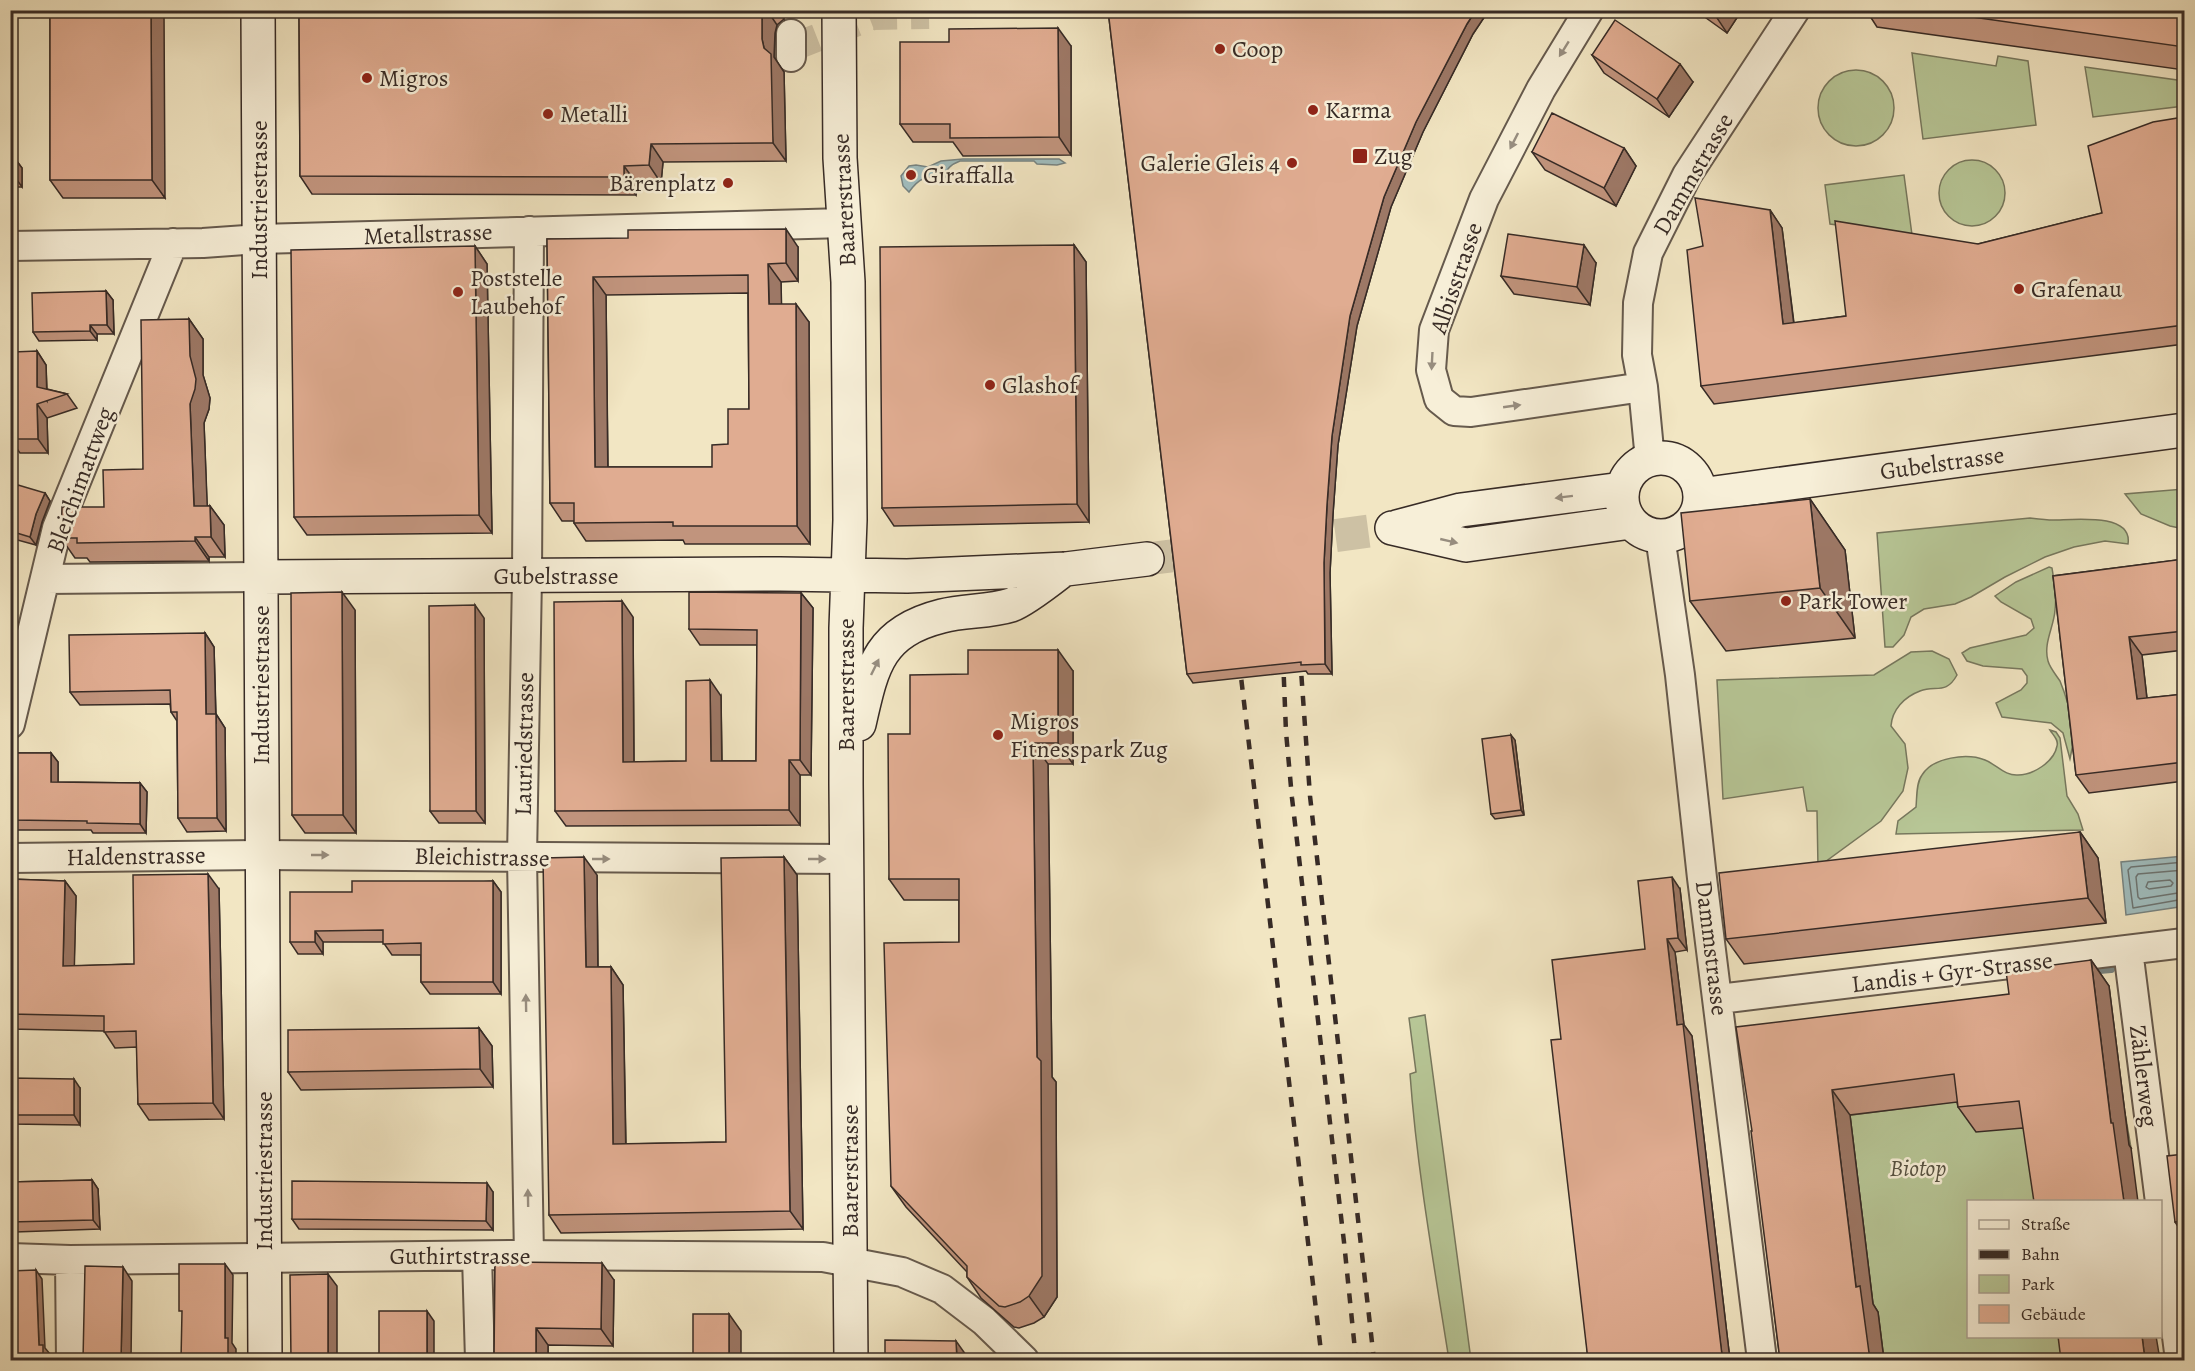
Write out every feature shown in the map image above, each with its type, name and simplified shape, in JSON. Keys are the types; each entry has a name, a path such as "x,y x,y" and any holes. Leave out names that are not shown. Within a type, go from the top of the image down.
{"street":[{"name":"Industriestrasse","path":"258,10 265,1360"},
{"name":"Baarerstrasse","path":"839,10 840,158 848,294 850,520 846,628 846,784 851,1360"},
{"name":"Albisstrasse","path":"1589,10 1541,89 1484,199 1434,330 1431,370 1439,399 1454,411 1471,411 1643,387"},
{"name":"Dammstrasse","path":"1650,460 1643,387 1637,355 1638,303 1648,253 1687,175 1795,10"},
{"name":"Metallstrasse","path":"10,246 845,223"},
{"name":"Lauriedstrasse","path":"529,231 527,576 522,858 529,1256"},
{"name":"Bleichimattweg","path":"10,724 57,528 173,243"},
{"name":"Gubelstrasse","path":"1700,495 2184,430"},
{"path":"1662,458 1683,465 1692,473 1697,484 1700,495 1698,508 1688,524 1673,534 1660,536 1649,534 1631,522 1625,512 1622,489 1631,472 1639,464 1650,460 1662,458"},
{"path":"1622,489 1461,510 1392,528 1466,545 1631,522"},
{"name":"Dammstrasse","path":"1660,536 1680,675 1702,878 1719,999 1762,1360"},
{"name":"Gubelstrasse","path":"46,579 848,574 907,576 1066,568 1147,559"},
{"name":"Gubelstrasse","path":"846,784 869,678 884,648 908,629 941,616 1012,604 1066,568"},
{"name":"Bleichistrasse","path":"261,855 848,859"},
{"name":"Haldenstrasse","path":"10,858 261,855"},
{"name":"Landis + Gyr-Strasse","path":"1719,999 2184,943"},
{"name":"Zählerweg","path":"2128,950 2160,1200"},
{"name":"Zählerweg","path":"2162,1219 2180,1360"},
{"path":"477,1256 480,1360"},
{"name":"Guthirtstrasse","path":"10,1258 70,1260 477,1256 824,1257 902,1272 942,1288 984,1322 1024,1360"},
{"path":"70,1260 71,1360"}],"green space":[{"path":"1912,53 1996,66 1998,56 2028,61 2036,125 1923,139"},
{"path":"2085,67 2184,81 2184,106 2093,117"},
{"path":"1856,70 1871,73 1883,81 1891,93 1894,108 1891,123 1883,135 1871,143 1856,146 1841,143 1829,135 1821,123 1818,108 1821,93 1829,81 1841,73"},
{"path":"1965,160 1979,160 1991,165 2000,174 2005,193 2003,206 1996,217 1979,226 1965,226 1953,221 1944,212 1939,200 1939,186 1944,174 1953,165"},
{"path":"1904,175 1912,235 1830,224 1825,185"},
{"path":"2184,489 2184,529 2141,514 2125,494"},
{"path":"2030,518 2111,522 2121,527 2127,534 2128,544 2105,541 2074,547 2045,557 1955,604 1924,609 1911,617 1904,635 1893,647 1885,647 1877,533"},
{"path":"2049,567 2052,568 2056,605 2047,654 2050,666 2060,681 2067,700 2073,729 2070,759 2063,733 2051,723 2002,717 1996,703 2021,690 2027,683 2027,676 2022,669 1983,666 1967,661 1962,653 1970,648 2026,635 2034,628 2031,619 2001,602 1995,596 2016,582"},
{"path":"1932,651 1949,659 1957,675 1945,687 1926,689 1909,697 1894,715 1891,726 1905,744 1908,768 1903,791 1881,821 1818,867 1817,811 1807,811 1803,787 1723,799 1717,680 1874,675 1911,652"},
{"path":"2050,730 2056,732 2060,738 2067,796 2078,814 2083,830 1896,834 1898,821 1916,807 1920,778 1934,764 1951,758 1969,757 1985,760 2009,774 2030,773 2047,762 2055,752 2057,742"},
{"path":"1425,1015 1471,1360 1449,1360 1421,1182 1410,1074 1416,1072 1409,1018"},
{"name":"Biotop","path":"1999,1096 2125,1113 2131,1148 2050,1200 1967,1200 1967,1338 2073,1338 2076,1360 1884,1360 1790,1323 1766,1126"}],"water":[{"path":"1059,159 1065,163 1057,165 1037,164 1034,161 960,161 950,167 946,177 925,178 917,182 909,192 903,186 901,176 909,166 928,167 941,161"},
{"path":"2184,856 2184,904 2179,907 2126,915 2121,862"}],"building":[{"path":"50,10 151,10 152,180 50,180"},
{"name":"Metalli","path":"299,10 763,10 762,39 764,48 771,54 773,143 651,144 649,165 624,166 624,177 300,176"},
{"path":"1108,10 1476,10 1416,122 1384,197 1350,316 1332,436 1327,505 1324,563 1325,664 1301,665 1301,662 1187,674"},
{"path":"1923,10 2184,10 2184,47"},
{"path":"1615,20 1680,64 1657,99 1592,55"},
{"path":"1058,28 1059,137 950,138 950,124 900,124 900,42 949,42 949,29"},
{"path":"1552,113 1624,148 1604,188 1532,152"},
{"name":"Grafenau","path":"2184,117 2184,325 1701,386 1687,250 1703,246 1695,198 1770,210 1783,324 1846,316 1835,221 1978,244 2102,213 2088,146 2153,122"},
{"path":"10,153 12,154 12,173 10,173"},
{"path":"786,229 786,263 768,264 769,304 796,304 797,526 673,526 673,522 574,523 574,503 550,503 547,239 628,238 628,230","holes":["748,275 749,409 728,409 728,444 712,445 712,467 595,467 593,277"]},
{"path":"1508,234 1584,245 1577,287 1501,276"},
{"name":"Glashof","path":"1074,245 1077,504 882,508 880,247"},
{"path":"475,246 479,515 294,517 291,250"},
{"path":"106,291 107,325 90,325 90,331 33,332 32,293"},
{"path":"189,319 190,356 196,379 190,404 194,506 210,506 211,537 195,537 195,541 77,543 77,538 61,538 62,507 104,507 103,470 143,469 141,320"},
{"path":"37,351 37,387 67,394 37,404 38,439 10,439 10,354"},
{"path":"18,485 45,493 30,537 10,531 10,494 12,489 16,491"},
{"path":"1810,499 1820,588 1690,601 1681,513"},
{"path":"2184,559 2184,631 2129,637 2137,699 2184,694 2184,762 2076,775 2053,576"},
{"path":"342,592 343,815 292,815 291,593"},
{"path":"689,592 801,593 800,760 789,760 789,810 555,811 554,602 622,601 623,762 686,761 686,681 710,680 711,761 756,761 757,630 689,629"},
{"path":"475,605 476,811 430,811 429,606"},
{"path":"205,633 206,714 216,714 217,818 178,818 177,712 171,712 170,690 70,692 69,635"},
{"path":"968,650 1058,650 1058,743 1033,743 1037,1057 1041,1061 1042,1276 1029,1296 1005,1307 999,1306 967,1277 967,1266 891,1186 884,943 959,942 959,879 889,879 888,734 910,734 910,675 968,674"},
{"path":"1511,735 1521,810 1491,814 1482,739"},
{"path":"10,753 51,753 51,782 140,783 140,824 10,820"},
{"path":"2080,832 2088,898 1726,939 1719,873"},
{"path":"584,857 586,967 611,967 613,1144 726,1142 721,858 784,857 790,1211 549,1215 543,858"},
{"path":"208,874 213,1103 138,1104 136,1031 104,1032 104,1016 10,1014 10,879 65,881 63,966 134,964 133,875"},
{"path":"1672,877 1678,938 1667,939 1677,1025 1683,1024 1722,1355 1670,1360 1588,1360 1551,1040 1561,1039 1552,960 1645,949 1638,881"},
{"path":"352,881 493,881 493,982 421,982 421,943 383,944 383,930 315,931 315,942 290,942 290,892 352,892"},
{"path":"2091,960 2111,1123 2113,1123 2124,1200 2034,1200 2019,1101 1958,1107 1954,1074 1832,1090 1856,1287 1860,1286 1870,1360 1780,1360 1752,1131 1736,1027 2009,994 2006,971"},
{"path":"2184,960 2184,1010 2178,961"},
{"path":"479,1028 480,1069 288,1072 288,1030"},
{"path":"10,1078 74,1079 74,1115 10,1115"},
{"path":"2184,1154 2184,1221 2175,1222 2167,1156"},
{"path":"92,1180 93,1220 10,1222 10,1182"},
{"path":"292,1181 487,1183 486,1221 292,1219"},
{"path":"495,1262 602,1263 601,1329 536,1328 536,1360 494,1360"},
{"path":"179,1264 225,1264 225,1338 228,1338 228,1360 181,1360 182,1311 179,1311"},
{"path":"85,1266 123,1267 121,1360 83,1360"},
{"path":"36,1270 39,1345 43,1345 43,1360 10,1360 10,1271"},
{"path":"328,1274 328,1360 291,1360 290,1275"},
{"path":"379,1311 427,1311 427,1360 379,1360"},
{"path":"693,1314 729,1314 729,1360 693,1360"},
{"path":"2058,1338 2142,1338 2145,1360 2061,1360"},
{"path":"885,1340 956,1341 957,1360 885,1360"}],"waterway":[{"path":"2088,971 2111,969"}],"tunnel":[{"path":"791,48 873,16 929,15"},
{"path":"1287,542 1392,528"},
{"path":"1147,559 1218,550"}],"railway":[{"path":"1300,656 1310,796 1374,1360"},
{"path":"1283,657 1292,798 1356,1360"},
{"path":"1239,660 1322,1360"}],"place":[{"name":"Coop","path":"1220,49"},
{"name":"Migros","path":"367,78"},
{"name":"Karma","path":"1313,110"},
{"name":"Metalli","path":"548,114"},
{"name":"Zug","path":"1360,156"},
{"name":"Galerie Gleis 4","path":"1292,163"},
{"name":"Giraffalla","path":"911,175"},
{"name":"Bärenplatz","path":"728,183"},
{"name":"Grafenau","path":"2019,289"},
{"name":"Poststelle Laubehof","path":"458,292"},
{"name":"Glashof","path":"990,385"},
{"name":"Park Tower","path":"1786,601"},
{"name":"Migros Fitnesspark Zug","path":"998,735"}]}
